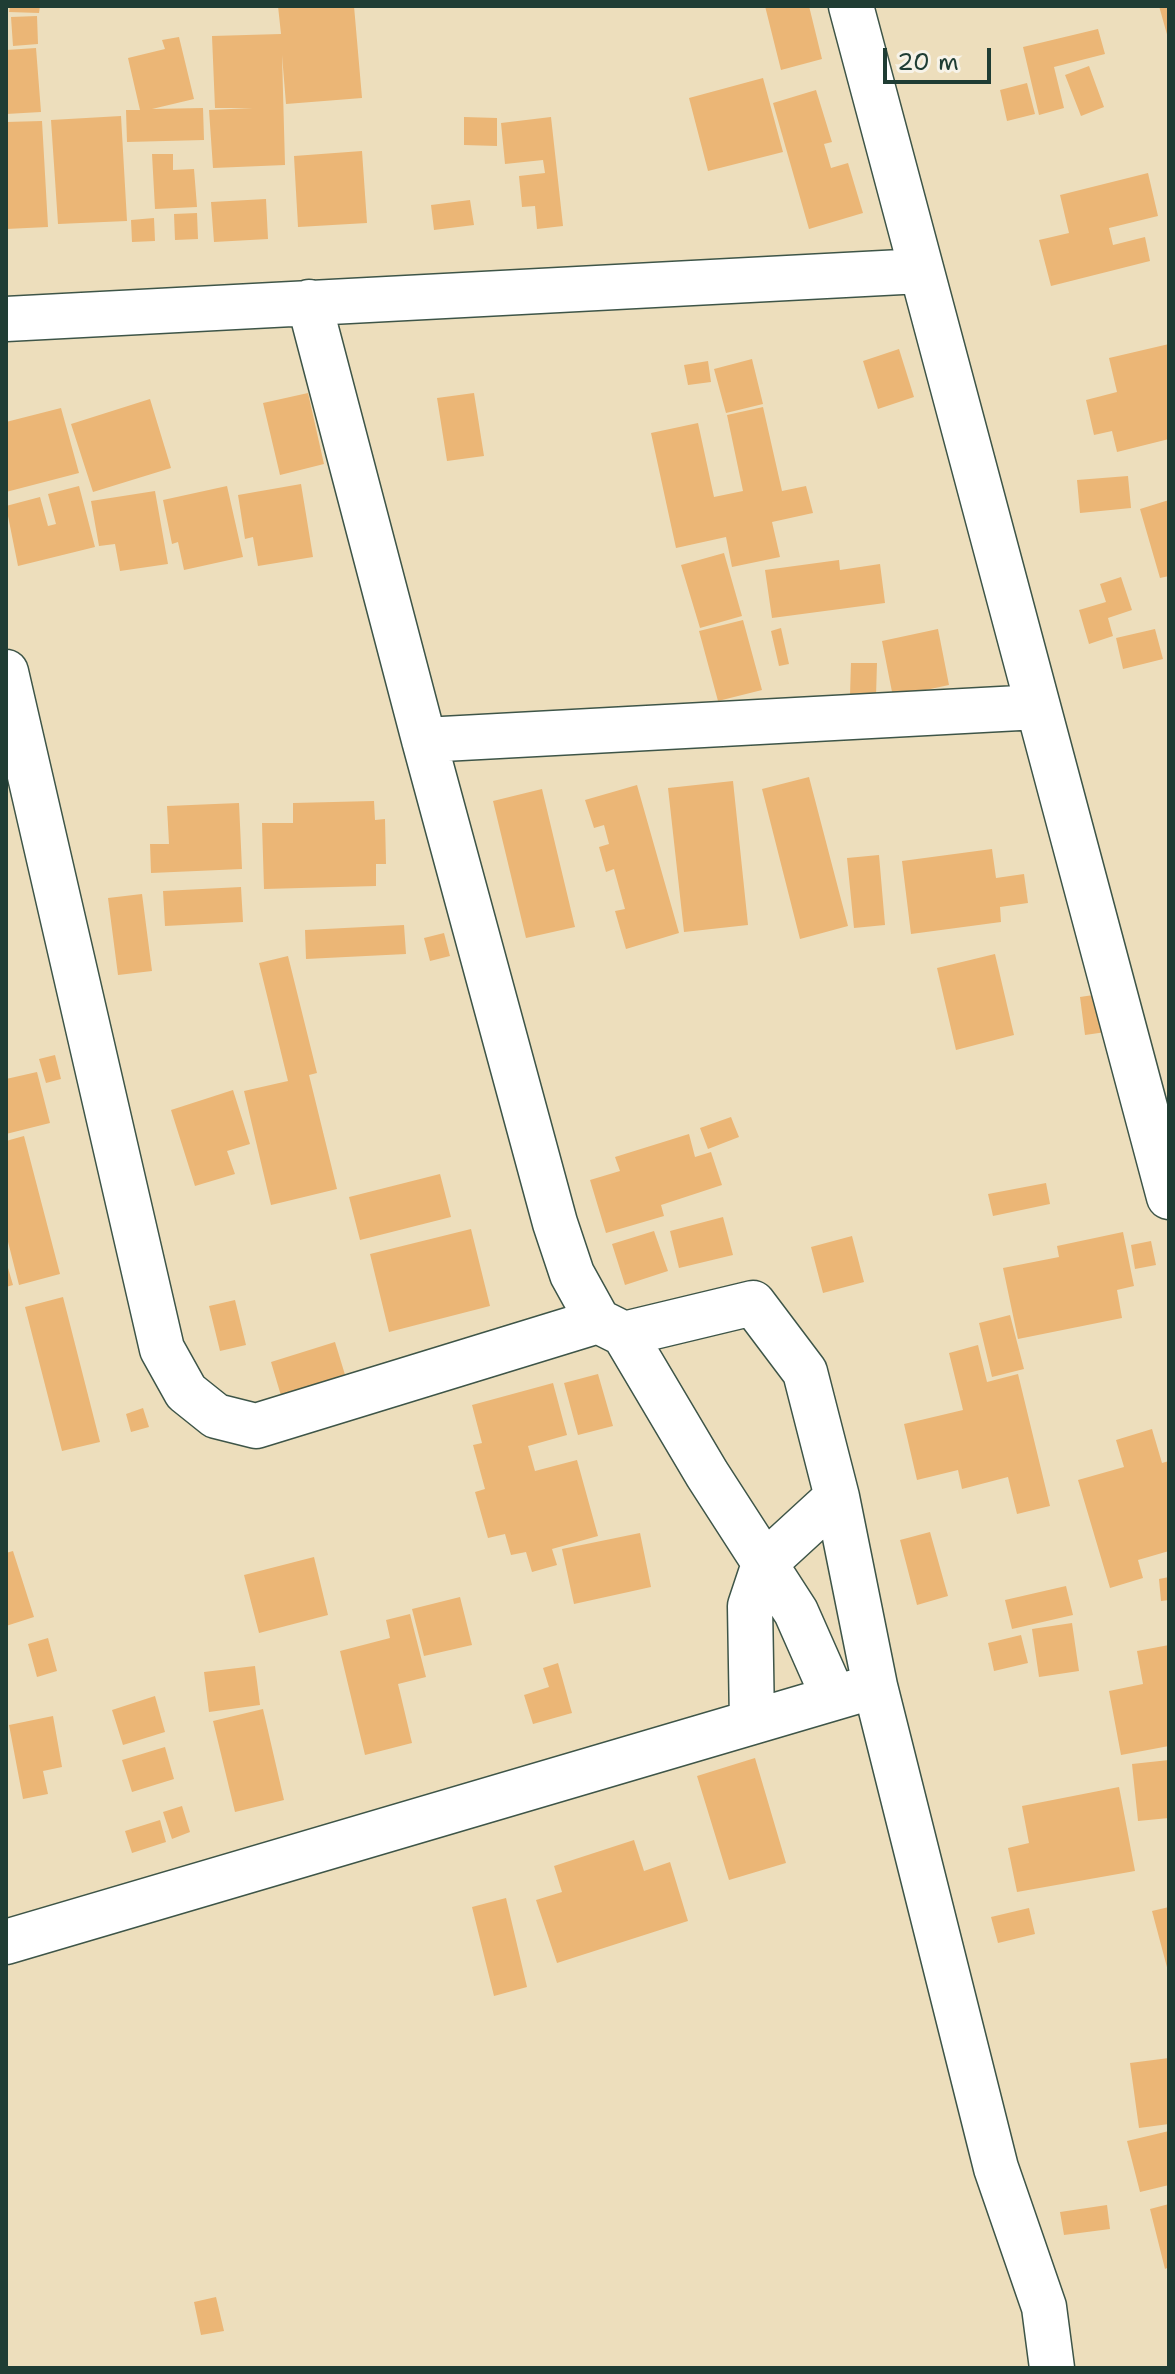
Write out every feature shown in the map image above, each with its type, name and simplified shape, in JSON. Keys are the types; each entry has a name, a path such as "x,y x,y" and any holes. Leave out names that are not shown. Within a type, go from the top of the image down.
{"street":[{"path":"851,6 1169,1197"},
{"path":"6,319 921,271"},
{"path":"309,302 424,740 555,1223 572,1274 611,1327 796,1612 834,1698"},
{"path":"6,672 162,1349 186,1392 216,1416 256,1426 611,1327 753,1303 805,1372 837,1497 875,1686 996,2168 1044,2307 1052,2368"},
{"path":"424,740 1038,707"},
{"path":"752,1722 750,1606 764,1564 837,1497"},
{"path":"6,1942 875,1686"}],"building":[{"path":"10,6 40,6 39,13 9,12"},
{"path":"278,6 354,6 362,98 286,104 282,55 285,165 213,168 209,110 253,108 215,108 212,36 281,34"},
{"path":"765,6 809,6 822,59 781,70"},
{"path":"1159,6 1169,6 1169,38 1168,38"},
{"path":"37,16 38,44 13,46 11,17"},
{"path":"1098,29 1105,54 1054,67 1064,108 1039,115 1023,47"},
{"path":"179,37 194,99 152,109 203,108 204,140 127,142 126,110 140,110 128,58 165,49 162,40"},
{"path":"36,48 41,112 6,114 6,50"},
{"path":"1089,66 1104,107 1081,116 1065,75"},
{"path":"763,78 783,152 708,171 689,98"},
{"path":"1027,83 1035,114 1007,121 1000,90"},
{"path":"816,90 832,142 824,144 831,168 848,163 863,213 809,229 773,103"},
{"path":"121,116 127,221 58,224 51,120"},
{"path":"464,117 497,118 497,146 464,145"},
{"path":"551,117 563,226 537,229 535,206 522,207 519,176 545,173 543,160 505,164 501,123"},
{"path":"42,121 48,227 6,229 6,122"},
{"path":"362,151 367,223 298,227 294,156"},
{"path":"152,154 173,154 173,170 194,169 197,207 155,209"},
{"path":"1148,173 1158,216 1109,228 1113,245 1145,237 1150,261 1051,286 1039,240 1069,233 1060,195"},
{"path":"266,199 268,239 214,242 211,202"},
{"path":"470,200 474,225 434,230 431,205"},
{"path":"197,213 198,239 175,240 174,214"},
{"path":"154,218 155,241 132,242 131,220"},
{"path":"1169,344 1169,439 1117,452 1112,431 1094,435 1086,400 1117,392 1109,358"},
{"path":"899,349 914,397 878,409 863,361"},
{"path":"752,359 763,404 726,413 714,369"},
{"path":"708,361 711,382 688,385 684,365"},
{"path":"308,393 324,464 280,475 263,403"},
{"path":"474,393 484,456 447,461 437,398"},
{"path":"150,399 171,468 93,492 71,424"},
{"path":"763,407 782,491 806,486 813,513 772,522 780,557 732,567 726,537 676,548 651,433 698,423 714,497 743,491 727,415"},
{"path":"61,408 79,473 6,492 6,422"},
{"path":"1128,476 1131,508 1080,513 1077,480"},
{"path":"301,484 313,557 258,566 253,537 245,539 238,495"},
{"path":"79,486 95,547 18,566 6,506 40,497 48,526 56,524 48,494"},
{"path":"227,486 243,557 184,570 178,542 172,544 163,500"},
{"path":"155,491 168,564 120,571 115,544 99,546 91,501"},
{"path":"1169,500 1169,576 1160,578 1140,509"},
{"path":"724,553 742,616 700,628 681,565"},
{"path":"839,560 840,570 880,564 885,603 772,618 765,570"},
{"path":"1121,577 1132,610 1108,618 1113,636 1089,644 1079,610 1106,602 1100,584"},
{"path":"743,620 762,690 718,701 699,631"},
{"path":"781,628 789,664 779,666 771,631"},
{"path":"938,629 949,685 893,697 882,641"},
{"path":"1155,629 1163,659 1123,669 1116,638"},
{"path":"851,663 877,663 876,696 850,695"},
{"path":"809,777 848,926 800,939 762,789"},
{"path":"733,781 748,925 684,932 668,788"},
{"path":"637,785 679,933 626,949 615,911 625,909 614,869 606,872 599,847 609,844 604,825 594,828 585,800"},
{"path":"542,789 575,927 526,938 493,801"},
{"path":"374,801 375,820 385,819 386,864 376,864 376,886 264,889 262,823 293,823 293,803"},
{"path":"239,803 242,869 151,873 150,844 169,844 167,806"},
{"path":"992,849 996,878 1024,874 1028,903 1000,907 1001,922 911,934 902,861"},
{"path":"879,855 885,925 854,928 847,858"},
{"path":"241,887 243,922 165,926 163,891"},
{"path":"142,894 152,971 118,975 108,898"},
{"path":"404,925 406,954 306,959 305,930"},
{"path":"444,933 450,956 430,961 424,938"},
{"path":"995,954 1014,1035 956,1050 937,968"},
{"path":"288,956 317,1073 309,1075 337,1189 271,1205 244,1091 288,1081 259,963"},
{"path":"1100,994 1106,1032 1085,1035 1080,997"},
{"path":"55,1055 61,1079 46,1083 39,1059"},
{"path":"37,1072 50,1123 6,1134 6,1079"},
{"path":"233,1090 250,1144 227,1151 235,1174 195,1186 171,1110"},
{"path":"731,1117 739,1137 708,1149 700,1128"},
{"path":"689,1134 695,1157 711,1152 722,1185 661,1205 664,1216 606,1233 590,1180 620,1171 615,1157"},
{"path":"24,1136 60,1274 19,1285 6,1234 6,1141"},
{"path":"440,1174 451,1217 360,1240 349,1197"},
{"path":"1046,1183 1050,1204 993,1216 988,1194"},
{"path":"723,1217 733,1255 679,1268 670,1231"},
{"path":"471,1229 490,1306 389,1332 370,1254"},
{"path":"654,1231 668,1271 625,1285 612,1244"},
{"path":"1123,1232 1134,1286 1117,1290 1122,1318 1018,1339 1003,1268 1059,1257 1057,1246"},
{"path":"852,1236 864,1282 823,1293 811,1247"},
{"path":"1151,1241 1156,1265 1135,1269 1131,1245"},
{"path":"6,1261 13,1285 6,1287"},
{"path":"63,1297 100,1442 62,1451 25,1307"},
{"path":"235,1300 246,1345 220,1351 209,1306"},
{"path":"1010,1315 1024,1369 992,1377 979,1323"},
{"path":"335,1342 346,1378 282,1399 271,1362"},
{"path":"978,1345 987,1382 1018,1374 1050,1506 1017,1514 1008,1477 962,1489 958,1470 917,1480 904,1424 963,1410 949,1353"},
{"path":"598,1374 613,1426 578,1435 564,1383"},
{"path":"553,1383 567,1435 528,1446 535,1471 577,1460 598,1536 552,1549 557,1565 532,1572 526,1552 511,1555 505,1534 488,1538 475,1492 485,1489 473,1445 482,1443 472,1405"},
{"path":"143,1408 149,1427 131,1432 126,1414"},
{"path":"1152,1429 1162,1463 1169,1461 1169,1551 1138,1560 1143,1578 1110,1588 1078,1480 1124,1467 1116,1440"},
{"path":"930,1532 948,1596 917,1605 900,1540"},
{"path":"640,1533 651,1587 574,1604 562,1549"},
{"path":"13,1551 34,1617 6,1626 6,1553"},
{"path":"314,1557 328,1615 259,1633 244,1575"},
{"path":"1169,1577 1169,1600 1161,1601 1159,1579"},
{"path":"1066,1586 1073,1615 1012,1629 1005,1600"},
{"path":"460,1597 472,1645 424,1656 412,1609"},
{"path":"410,1614 426,1677 398,1684 412,1743 365,1755 340,1651 390,1638 386,1620"},
{"path":"1072,1623 1079,1671 1039,1677 1032,1629"},
{"path":"1021,1635 1028,1663 994,1671 988,1643"},
{"path":"48,1638 57,1671 37,1677 28,1644"},
{"path":"1169,1645 1169,1746 1121,1755 1109,1691 1143,1684 1137,1651"},
{"path":"558,1663 572,1713 533,1724 524,1695 549,1687 543,1668"},
{"path":"255,1666 260,1705 209,1712 204,1672"},
{"path":"155,1696 165,1732 123,1745 112,1710"},
{"path":"263,1709 284,1800 235,1812 213,1721"},
{"path":"53,1716 62,1767 43,1771 48,1794 23,1799 9,1725"},
{"path":"165,1747 174,1779 132,1792 122,1760"},
{"path":"755,1758 786,1863 729,1880 697,1776"},
{"path":"1169,1760 1169,1818 1138,1821 1132,1764"},
{"path":"1119,1787 1135,1871 1017,1892 1008,1848 1029,1843 1022,1806"},
{"path":"182,1806 190,1832 172,1839 163,1812"},
{"path":"160,1820 166,1842 132,1853 125,1831"},
{"path":"634,1840 644,1871 670,1862 688,1921 557,1963 536,1900 562,1892 554,1866"},
{"path":"506,1898 527,1987 494,1996 472,1907"},
{"path":"1169,1907 1169,1971 1168,1971 1152,1911"},
{"path":"1029,1908 1035,1934 998,1943 991,1917"},
{"path":"1169,2058 1169,2124 1139,2128 1130,2063"},
{"path":"1169,2131 1169,2185 1140,2192 1127,2141"},
{"path":"1169,2204 1169,2267 1165,2269 1150,2209"},
{"path":"1107,2205 1110,2229 1064,2235 1060,2212"},
{"path":"216,2297 224,2331 201,2335 194,2302"}]}
